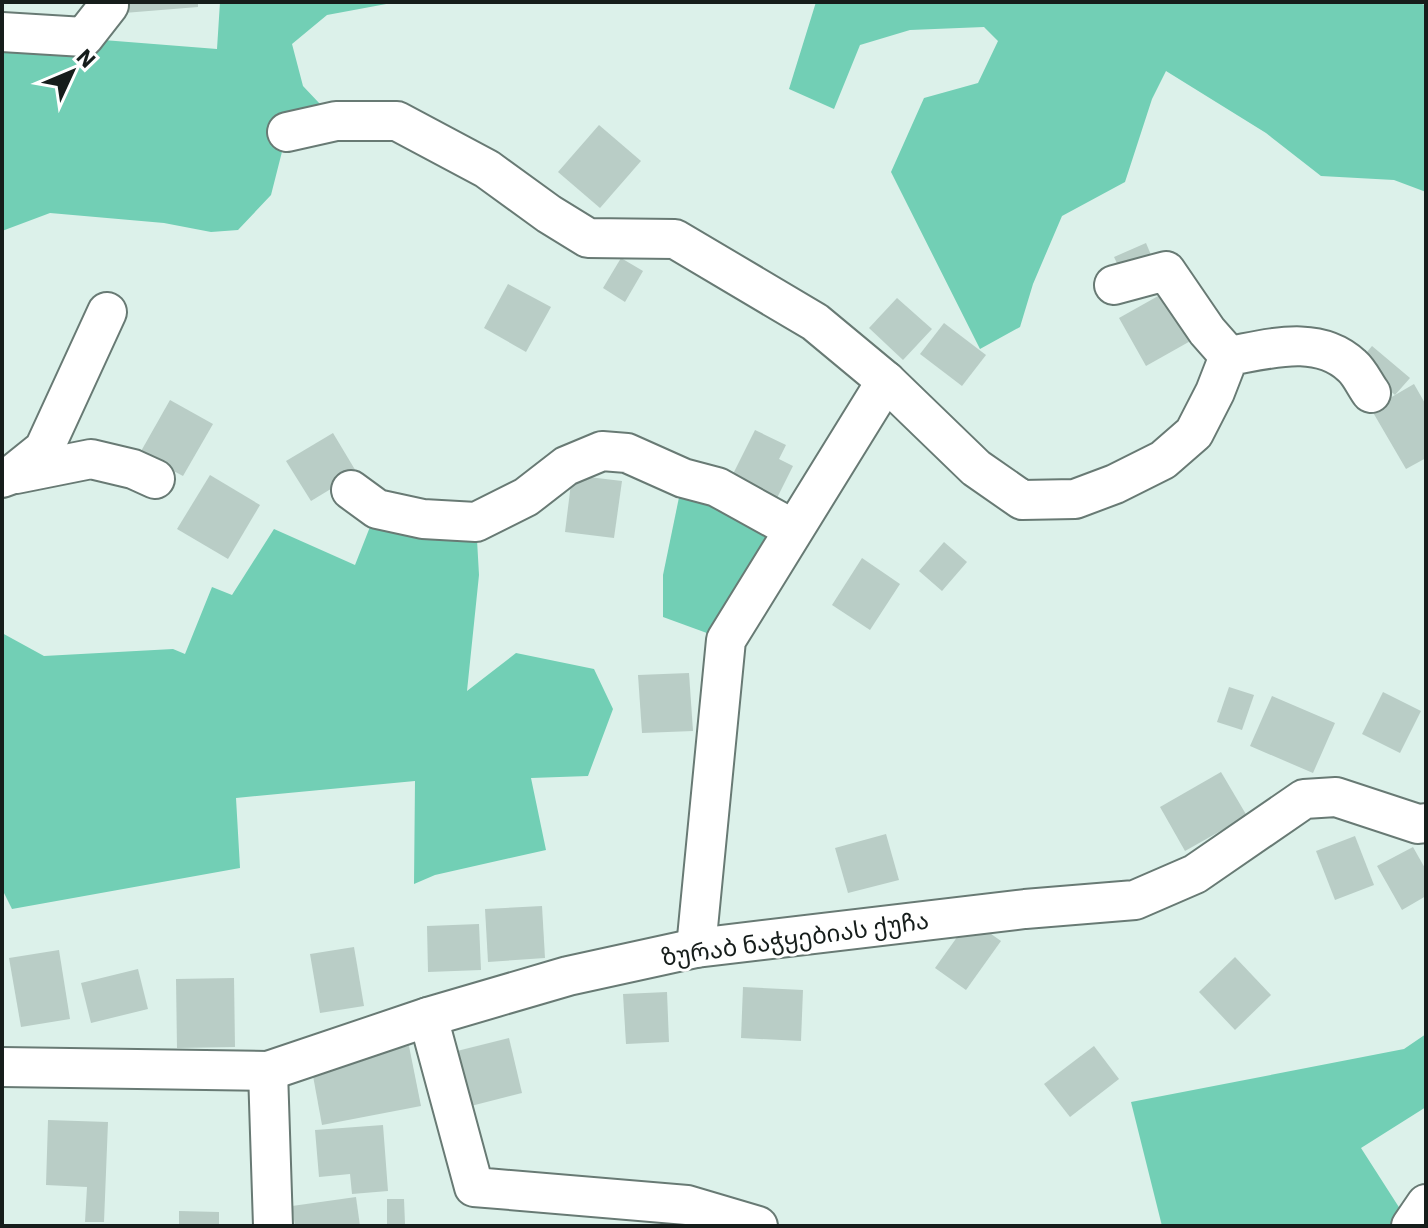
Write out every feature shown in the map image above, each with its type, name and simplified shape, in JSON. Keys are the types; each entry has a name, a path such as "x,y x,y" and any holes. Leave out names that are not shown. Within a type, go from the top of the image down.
{"street":[{"path":"2,32 84,37 109,5"},
{"path":"287,132 336,121 397,121 487,169 588,238 675,239 815,322 886,381 976,468 1022,500 1075,499 1115,484 1163,460 1194,433 1229,356"},
{"path":"1114,285 1166,271 1207,331 1229,356"},
{"path":"8,476 44,449 107,312"},
{"path":"1229,356 1292,345 1328,351 1353,366 1371,393"},
{"path":"696,948 726,640 886,381"},
{"path":"351,490 377,509 423,519 476,522 526,497 566,466 602,451 627,453 683,478 717,487 793,529"},
{"path":"8,476 91,459 133,469 155,479"},
{"name":"ზურაბ ნაჭყებიას ქუჩა","path":"2,1067 268,1071 428,1017 568,976 696,948 1025,909 1135,900 1195,874 1304,799 1336,797 1418,824 1426,823"},
{"path":"428,1017 474,1187 687,1205 758,1226"},
{"path":"268,1071 273,1226"},
{"path":"1411,1226 1426,1204"}],"green space":[{"path":"220,2 397,2 327,15 292,44 303,86 336,121 287,132 271,195 238,230 211,232 164,223 50,213 2,231 2,32 217,49"},
{"path":"816,2 1413,2 1426,5 1426,192 1394,180 1321,176 1266,133 1166,71 1152,99 1125,182 1062,216 1033,284 1020,327 980,349 891,172 924,98 978,83 998,41 984,27 910,30 860,45 834,109 789,89"},
{"path":"683,478 793,529 726,640 663,617 663,575"},
{"path":"377,509 476,522 479,575 467,691 516,653 594,669 613,709 588,776 531,778 546,850 435,875 414,884 415,781 236,798 240,868 12,909 2,889 2,633 44,656 173,649 185,654 212,587 232,595 274,529 355,565"},
{"path":"1426,1034 1426,1107 1361,1148 1411,1226 1162,1226 1131,1102 1404,1049"}],"building":[{"path":"123,2 198,2 198,7 124,13"},
{"path":"599,125 641,161 600,208 558,172"},
{"path":"1146,243 1154,262 1123,276 1114,257"},
{"path":"621,258 643,271 625,302 603,288"},
{"path":"508,284 551,307 526,352 484,328"},
{"path":"1167,291 1194,339 1146,366 1119,318"},
{"path":"897,298 932,329 903,360 869,328"},
{"path":"944,323 986,355 962,386 920,354"},
{"path":"1372,346 1410,378 1395,395 1358,363"},
{"path":"1414,384 1426,405 1426,458 1406,469 1371,409"},
{"path":"170,400 213,424 183,476 140,453"},
{"path":"755,430 786,445 779,459 793,466 776,500 731,478"},
{"path":"333,433 357,473 311,501 286,461"},
{"path":"210,475 260,505 228,559 177,529"},
{"path":"572,475 622,481 614,538 565,532"},
{"path":"944,542 967,562 942,591 919,571"},
{"path":"862,558 900,584 870,630 832,605"},
{"path":"689,673 693,731 642,733 638,675"},
{"path":"1229,687 1254,695 1242,730 1217,722"},
{"path":"1383,692 1421,711 1400,753 1362,734"},
{"path":"1272,696 1335,723 1313,773 1250,746"},
{"path":"1221,772 1247,816 1185,851 1160,807"},
{"path":"886,834 899,880 848,893 835,848"},
{"path":"1355,836 1374,885 1335,900 1316,851"},
{"path":"1413,847 1426,870 1426,896 1402,910 1377,866"},
{"path":"542,906 545,958 488,962 485,909"},
{"path":"970,919 1001,941 966,990 935,968"},
{"path":"479,924 481,970 428,972 427,926"},
{"path":"354,947 364,1006 320,1013 310,954"},
{"path":"59,950 70,1019 21,1027 9,958"},
{"path":"1235,957 1271,995 1235,1030 1199,992"},
{"path":"138,969 148,1009 91,1023 81,983"},
{"path":"234,978 235,1047 177,1048 176,979"},
{"path":"743,987 803,990 801,1041 741,1038"},
{"path":"667,992 669,1042 626,1044 623,994"},
{"path":"509,1038 522,1093 467,1107 453,1052"},
{"path":"409,1046 421,1106 322,1125 311,1065"},
{"path":"1094,1046 1119,1079 1070,1117 1044,1084"},
{"path":"48,1120 108,1122 104,1222 85,1222 87,1187 46,1185"},
{"path":"383,1125 388,1191 352,1194 350,1174 319,1177 315,1130"},
{"path":"356,1197 360,1226 295,1226 292,1206"},
{"path":"387,1199 404,1199 405,1224 387,1224"},
{"path":"179,1211 219,1212 219,1226 179,1226"}]}
